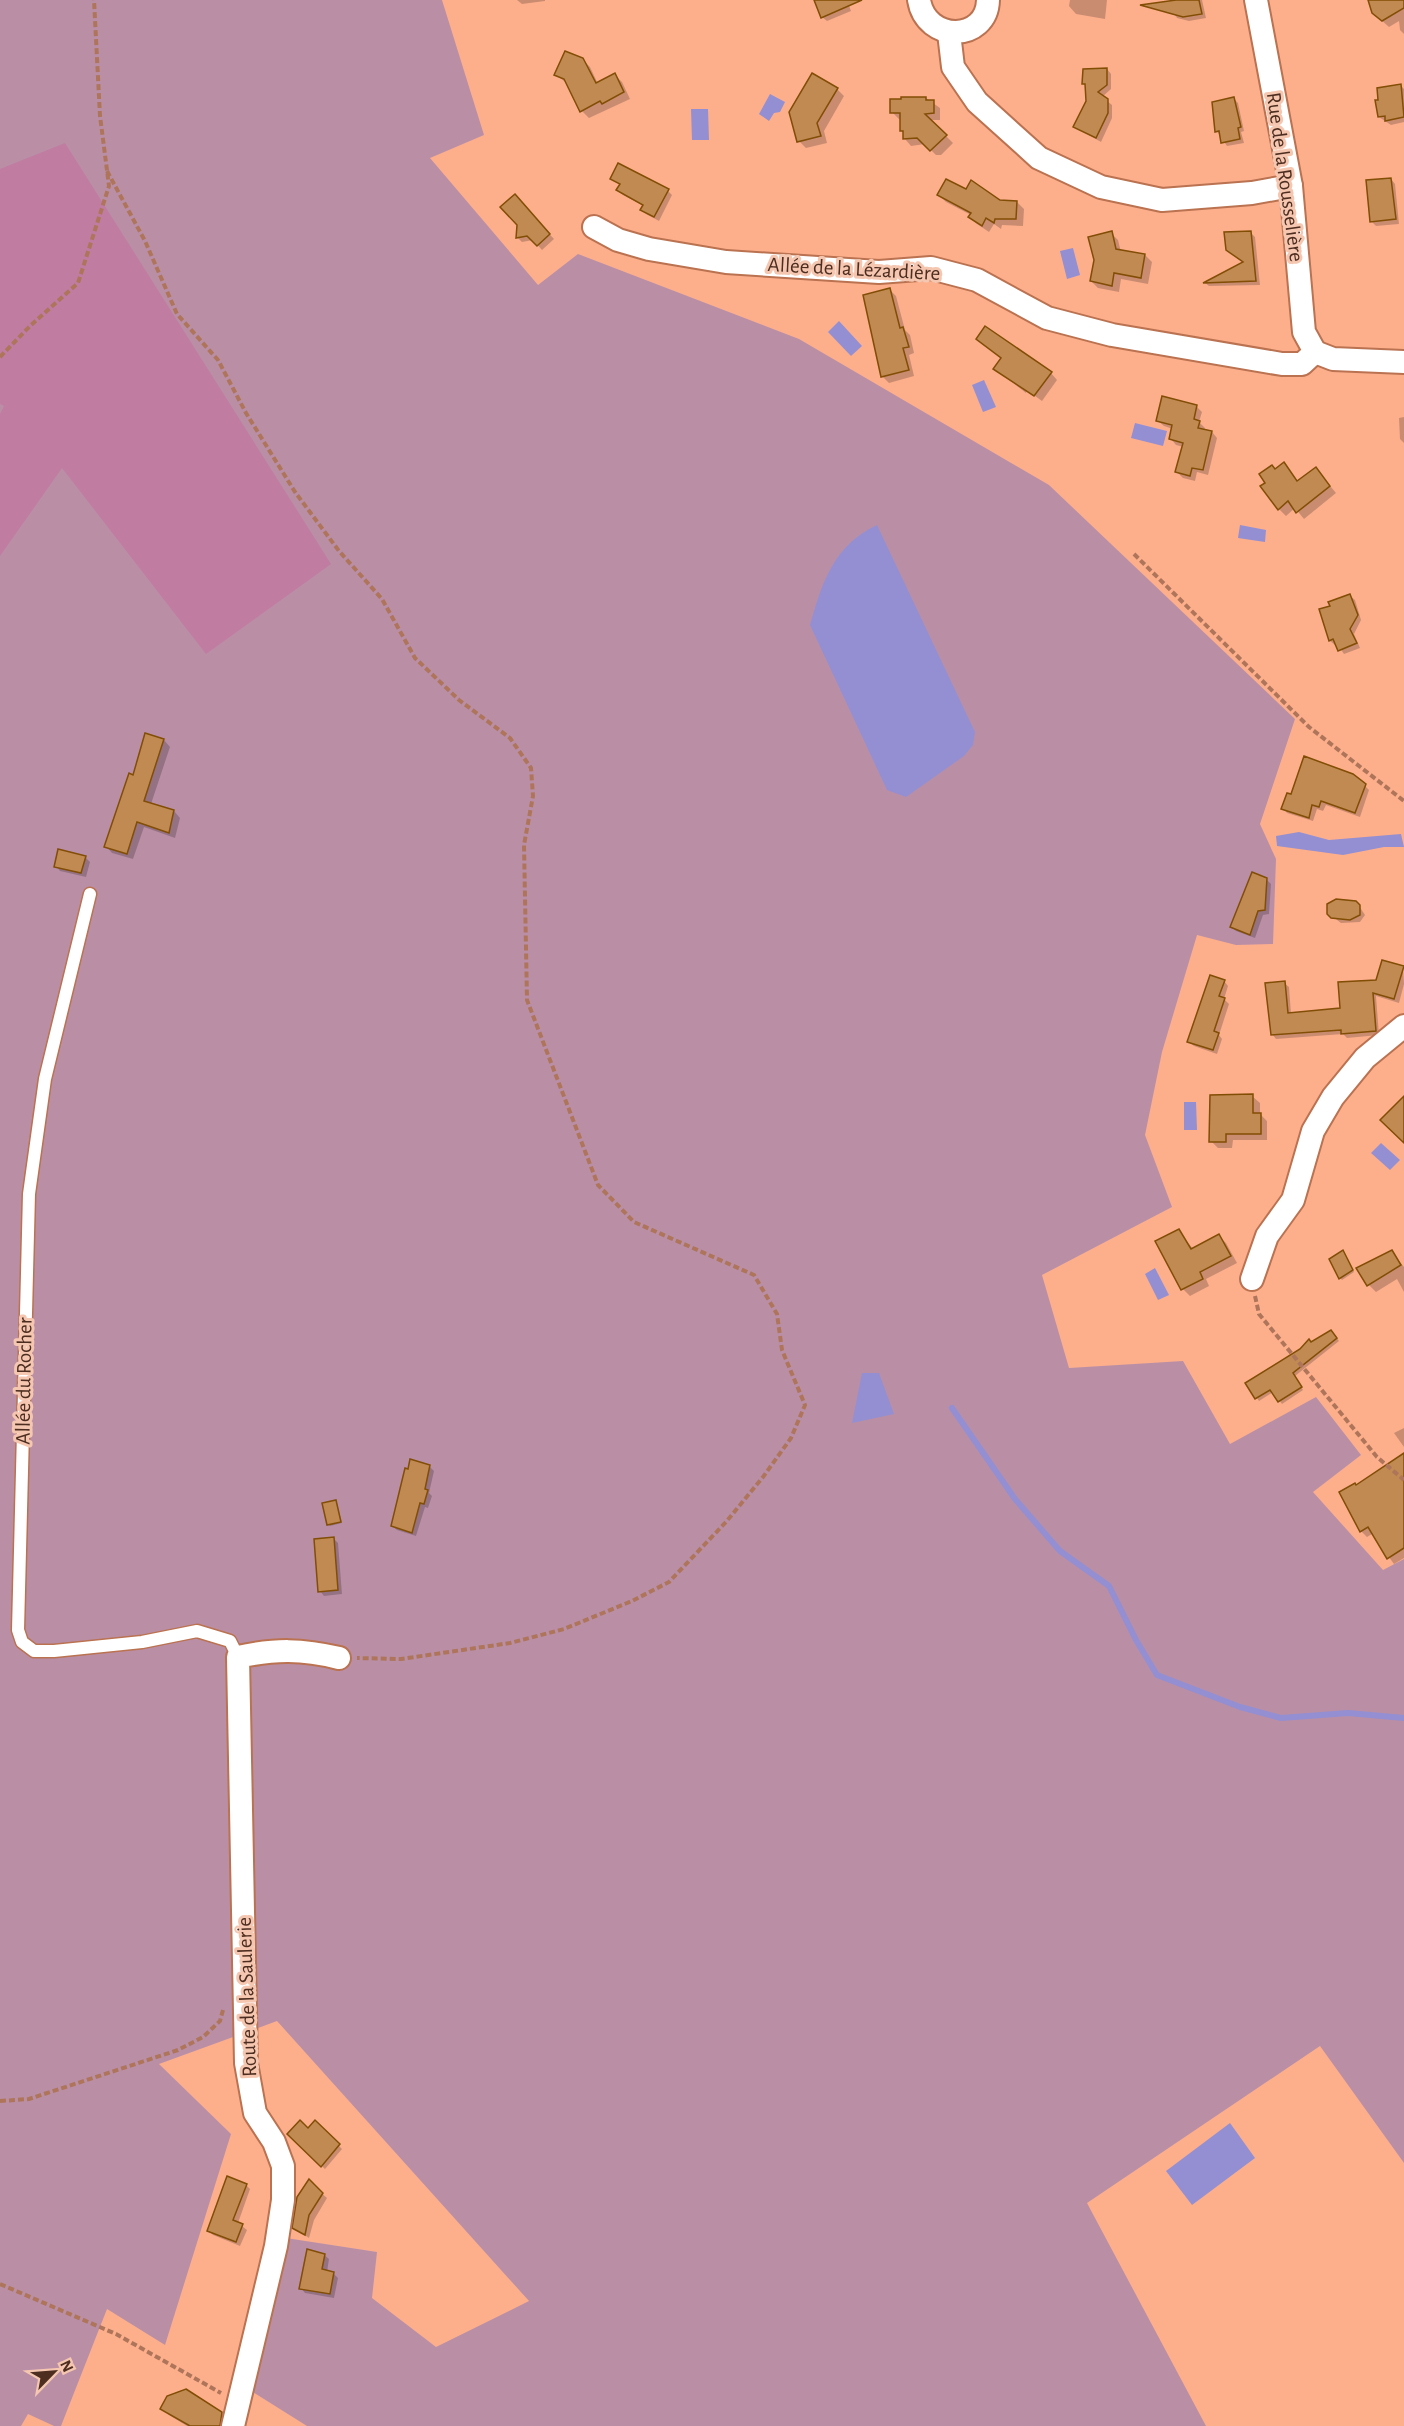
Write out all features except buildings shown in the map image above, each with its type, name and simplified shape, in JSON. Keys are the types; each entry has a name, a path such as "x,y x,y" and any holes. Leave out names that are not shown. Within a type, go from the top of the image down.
{"street":[{"path":"919,0 927,21 949,33 962,32 974,26 983,17 988,0"},
{"name":"Rue de la Rousselière","path":"1256,0 1291,186 1304,332 1315,352"},
{"path":"949,33 953,67 977,102 1039,158 1101,187 1162,200 1252,193 1291,186"},
{"name":"Allée de la Lézardière","path":"594,227 618,240 649,249 726,262 879,272 931,268 977,280 1047,318 1112,335 1282,364 1302,364 1315,352"},
{"path":"1315,352 1333,359 1404,362"},
{"path":"1252,1279 1267,1236 1293,1200 1313,1131 1333,1097 1365,1058 1404,1026"},
{"path":"237,1658 268,1650 311,1652 339,1658"},
{"name":"Route de la Saulerie","path":"233,2426 276,2246 283,2200 283,2166 274,2142 255,2113 246,2063 237,1658"}],"lane":[{"name":"Allée du Rocher","path":"90,894 45,1079 29,1194 18,1630 22,1642 33,1651 54,1652 142,1642 197,1631 230,1641 237,1658"}],"path":[{"path":"0,357 30,326 78,283 109,186 100,116 94,0"},
{"path":"107,171 145,241 177,314 218,360 246,413 295,492 339,551 382,599 415,657 459,700 510,738 531,768 533,796 524,845 527,1000 598,1185 634,1222 754,1275 777,1314 782,1350 799,1386 805,1406 791,1438 763,1477 726,1522 669,1582 632,1601 564,1629 510,1643 401,1659 339,1658"},
{"path":"1134,554 1309,727 1404,801"},
{"path":"1252,1279 1259,1314 1377,1457 1404,1480"},
{"path":"0,2101 29,2099 178,2050 203,2037 220,2020 225,2003"},
{"path":"0,2284 116,2334 237,2403"}],"shaded area":[{"path":"0,0 442,0 484,135 430,158 538,285 578,254 799,339 1049,485 1295,719 1260,824 1276,859 1273,944 1236,945 1197,935 1162,1052 1145,1135 1172,1207 1042,1275 1069,1368 1183,1361 1230,1444 1316,1397 1361,1455 1313,1492 1383,1570 1404,1559 1404,2163 1320,2046 1087,2203 1206,2426 307,2426 245,2387 286,2238 377,2252 372,2298 436,2347 529,2301 277,2021 159,2064 231,2134 165,2345 107,2309 61,2426 54,2426 28,2414 21,2426 0,2426"},
{"path":"770,94 785,102 780,112 774,113 769,121 759,114"},
{"path":"691,109 708,109 709,140 692,140"},
{"path":"65,143 331,564 206,654 62,468 0,556 0,414 4,406 0,404 0,169"},
{"path":"1073,248 1080,275 1067,279 1060,251"},
{"path":"839,321 862,346 851,356 828,332"},
{"path":"984,380 996,407 983,412 972,385"},
{"path":"1135,423 1167,431 1163,446 1131,438"},
{"path":"877,525 975,732 973,745 964,756 906,797 887,790 810,625 819,594 840,554 862,533"},
{"path":"1240,525 1266,530 1265,542 1238,538"},
{"path":"1299,832 1329,840 1401,834 1404,847 1384,847 1343,855 1277,846 1276,836"},
{"path":"1184,1102 1196,1102 1197,1130 1184,1130"},
{"path":"1381,1143 1400,1160 1390,1170 1371,1153"},
{"path":"1155,1268 1169,1295 1158,1300 1145,1274"},
{"path":"862,1373 879,1373 894,1414 852,1423"},
{"path":"1230,2123 1255,2158 1192,2205 1166,2171"}],"waterway":[{"path":"952,1408 1015,1499 1060,1551 1109,1586 1136,1640 1157,1675 1240,1707 1281,1718 1348,1713 1404,1718"}]}
